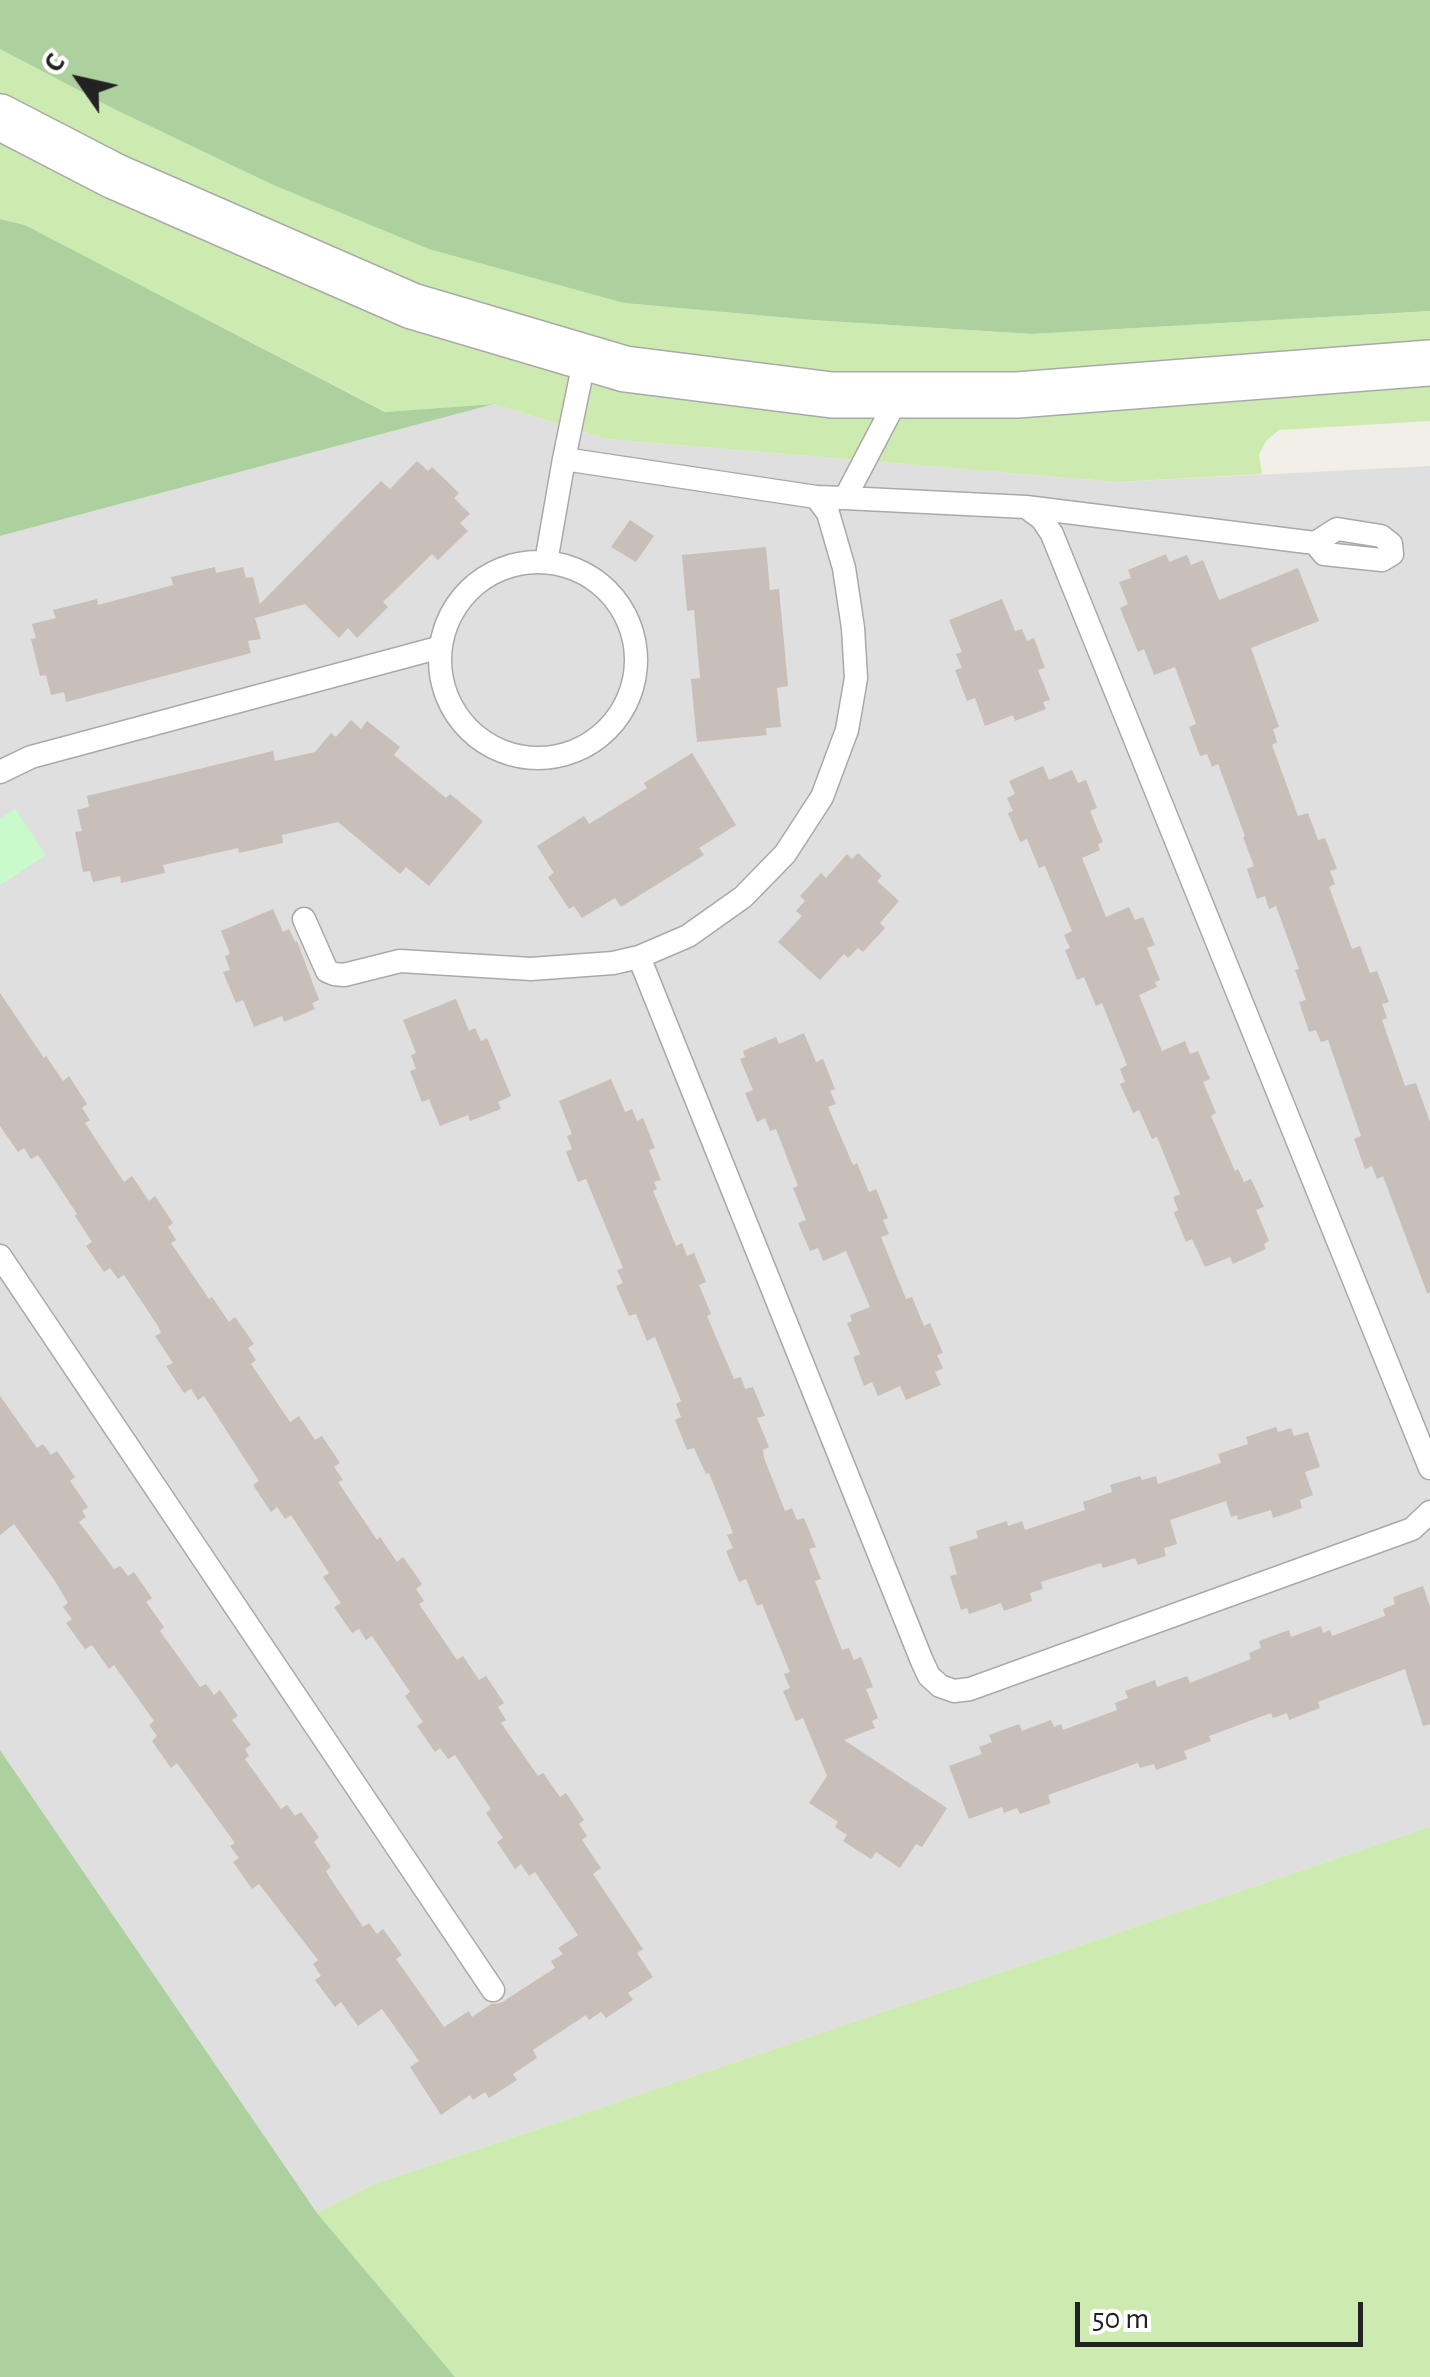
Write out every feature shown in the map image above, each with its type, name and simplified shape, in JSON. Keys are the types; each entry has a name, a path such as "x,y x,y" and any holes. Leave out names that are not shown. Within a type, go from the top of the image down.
{"street":[{"path":"0,116 114,176 412,306 625,369 814,393 1018,395 1430,363"}],"lane":[{"path":"546,562 585,357"},
{"path":"844,498 900,395"},
{"path":"564,459 816,498 1026,507 1315,543"},
{"path":"304,919 328,971 334,974 344,975 400,960 531,969 613,963 639,957 688,936 743,897 785,854 822,797 847,730 856,678 844,568 828,513 816,498"},
{"path":"1026,507 1042,519 1052,534 1430,1468"},
{"path":"546,562 574,568 606,590 624,612 633,636 636,661 632,688 622,710 606,730 588,744 545,758 502,752 462,722 449,703 440,674 440,646 455,606 480,580 507,566 546,562"},
{"path":"0,772 32,757 440,646"},
{"path":"639,957 922,1661 929,1676 940,1686 954,1691 988,1682 1412,1529 1430,1512"},
{"path":"0,1256 493,1990"}],"shaded area":[{"path":"494,404 607,439 1118,482 1430,466 1430,1827 372,2185 317,2213 0,1750 0,536"}],"green space":[{"path":"0,0 1430,0 1430,311 1032,334 624,303 429,249 271,184 112,108 0,49"},
{"path":"0,49 271,184 624,303 1032,334 1430,311 1430,421 1279,430 1266,441 1259,455 1262,474 1118,482 607,439 494,404 386,412 25,225 0,219"},
{"path":"0,219 25,225 385,412 494,404 0,536"},
{"path":"15,809 46,855 0,885 0,819"},
{"path":"0,1750 317,2213 455,2377 0,2377"},
{"path":"1430,1827 1430,2377 455,2377 317,2213 372,2185"}],"building":[{"path":"417,461 428,471 432,467 459,493 454,498 470,514 460,523 468,531 438,560 432,554 383,602 388,607 357,638 348,628 339,638 305,604 255,618 261,639 248,641 251,653 66,702 64,692 51,695 46,675 40,676 31,639 36,638 32,624 56,618 53,610 97,599 98,605 173,585 171,577 215,567 216,573 243,567 246,578 253,577 260,604 381,481 390,489"},
{"path":"630,520 654,536 636,562 611,547"},
{"path":"766,547 770,590 779,589 788,686 777,688 781,727 766,728 767,735 697,742 691,679 700,678 694,610 687,611 682,555"},
{"path":"1166,554 1169,562 1187,555 1191,565 1203,560 1219,600 1298,568 1319,621 1251,648 1279,727 1273,729 1277,742 1272,745 1298,816 1308,813 1318,840 1325,838 1337,869 1330,871 1335,884 1329,887 1352,949 1360,946 1370,973 1377,971 1389,1002 1382,1004 1387,1018 1382,1020 1405,1086 1416,1083 1430,1122 1430,1293 1383,1176 1377,1179 1372,1166 1365,1169 1354,1139 1361,1136 1328,1040 1321,1042 1316,1030 1309,1032 1299,1002 1306,1000 1295,970 1299,969 1276,906 1269,909 1265,896 1257,899 1247,869 1254,866 1245,836 1218,764 1212,767 1207,754 1200,756 1189,727 1196,724 1175,667 1154,675 1144,649 1138,652 1120,608 1128,604 1119,582 1131,578 1128,570"},
{"path":"1002,599 1015,631 1022,629 1027,641 1034,638 1045,668 1038,670 1050,700 1043,702 1046,709 1015,721 1013,715 985,726 975,698 967,701 955,670 962,668 956,654 962,652 949,620"},
{"path":"351,720 361,729 367,721 400,747 394,755 446,798 450,794 483,821 429,886 406,867 400,874 338,822 282,835 283,843 239,853 238,848 163,865 165,873 121,883 120,876 93,882 90,871 83,872 75,832 82,831 77,810 89,807 87,796 273,751 275,761 315,752 331,733 336,737"},
{"path":"692,753 736,825 699,848 704,855 621,907 615,898 582,918 574,906 569,909 548,877 554,873 537,846 584,816 589,824 647,788 644,783"},
{"path":"1043,766 1049,780 1072,770 1078,783 1086,780 1097,808 1090,811 1103,842 1098,844 1100,850 1082,858 1106,917 1129,907 1135,920 1143,917 1155,945 1147,948 1160,980 1155,982 1157,987 1139,995 1162,1051 1185,1041 1190,1054 1198,1051 1210,1079 1203,1082 1216,1113 1211,1116 1235,1171 1238,1169 1244,1182 1251,1179 1264,1207 1256,1210 1269,1241 1264,1244 1266,1249 1233,1264 1230,1257 1205,1267 1192,1239 1186,1242 1174,1213 1178,1210 1173,1197 1180,1194 1157,1137 1152,1139 1139,1110 1133,1113 1120,1084 1125,1082 1120,1069 1127,1065 1102,1003 1096,1006 1084,977 1077,980 1065,950 1070,948 1064,935 1072,931 1045,866 1039,868 1027,839 1020,842 1008,813 1013,811 1007,798 1015,794 1009,781"},
{"path":"858,853 882,876 877,881 899,901 880,923 885,928 863,952 858,948 848,958 844,954 820,980 778,942 802,916 796,911 805,901 800,896 821,873 826,878 847,854 852,859"},
{"path":"273,909 283,932 289,929 297,941 319,1000 312,1003 315,1009 284,1022 282,1016 254,1027 243,1000 236,1003 223,972 230,970 225,956 230,954 221,931"},
{"path":"0,993 63,1081 69,1076 87,1104 82,1108 90,1120 85,1123 124,1182 132,1176 149,1201 155,1196 173,1223 168,1227 176,1240 171,1243 209,1299 212,1297 229,1322 235,1317 254,1344 248,1348 256,1360 251,1364 290,1422 299,1416 315,1440 322,1436 340,1463 334,1467 343,1480 338,1482 377,1540 380,1537 397,1562 403,1557 422,1584 416,1589 424,1601 419,1604 457,1660 463,1656 479,1680 486,1676 504,1703 498,1707 506,1720 501,1723 538,1776 543,1773 560,1797 566,1793 584,1820 579,1824 587,1836 582,1840 601,1868 593,1874 643,1949 637,1953 653,1977 628,1993 633,2000 606,2018 601,2012 589,2020 586,2015 533,2050 537,2058 513,2074 517,2080 489,2098 485,2092 473,2100 470,2095 441,2115 410,2067 419,2061 382,2009 358,2026 341,2002 335,2007 315,1980 321,1976 313,1964 318,1960 259,1884 252,1889 233,1862 239,1858 230,1846 235,1843 177,1763 171,1768 152,1741 157,1736 149,1725 154,1721 114,1665 109,1669 92,1645 85,1649 66,1623 72,1619 63,1607 68,1603 55,1581 14,1524 0,1535 0,1396 37,1448 43,1444 51,1455 57,1451 75,1477 70,1481 88,1507 82,1511 86,1517 79,1522 114,1569 120,1566 128,1576 134,1572 152,1598 146,1602 164,1627 160,1631 200,1687 206,1684 214,1695 220,1690 238,1716 232,1720 251,1745 245,1749 249,1756 245,1759 281,1809 287,1805 295,1816 301,1812 319,1837 314,1842 331,1867 326,1871 330,1878 363,1927 369,1923 377,1934 383,1929 402,1955 396,1959 444,2027 469,2011 472,2017 491,2004 501,2003 555,1968 551,1961 563,1954 558,1948 578,1935 535,1872 529,1876 521,1864 515,1869 497,1842 503,1838 486,1813 491,1809 455,1755 448,1759 440,1748 435,1752 417,1726 423,1722 405,1696 410,1692 372,1636 366,1640 359,1629 352,1633 334,1607 341,1603 323,1577 329,1573 291,1515 285,1519 277,1507 271,1512 253,1485 259,1481 204,1396 198,1400 191,1389 184,1393 166,1366 173,1363 155,1336 161,1333 158,1326 124,1275 118,1279 110,1268 104,1272 86,1246 92,1242 77,1214 38,1155 31,1159 24,1148 18,1152 0,1126"},
{"path":"456,999 469,1031 475,1028 481,1041 487,1038 511,1096 498,1102 501,1109 470,1121 468,1115 440,1126 429,1099 422,1102 410,1071 416,1069 411,1055 416,1053 403,1020"},
{"path":"804,1033 816,1062 823,1059 835,1089 830,1091 836,1104 828,1107 853,1165 857,1163 869,1192 876,1189 888,1218 883,1220 889,1234 881,1237 906,1299 912,1297 924,1326 930,1323 943,1353 937,1355 943,1368 935,1372 941,1385 906,1400 900,1386 878,1396 872,1382 864,1386 853,1357 860,1354 847,1323 852,1321 850,1315 870,1307 846,1251 823,1261 818,1248 810,1251 798,1223 806,1220 793,1188 798,1186 776,1129 770,1131 765,1118 757,1122 745,1093 753,1090 740,1059 745,1057 743,1051 776,1037 779,1044"},
{"path":"611,1079 625,1112 632,1109 637,1121 643,1118 655,1148 649,1150 661,1180 654,1182 657,1189 653,1191 676,1246 682,1243 687,1256 694,1253 706,1282 699,1285 711,1314 707,1316 734,1379 741,1377 745,1389 753,1387 765,1416 757,1418 769,1447 763,1450 764,1458 785,1511 792,1508 797,1520 804,1518 816,1547 809,1549 821,1579 815,1581 842,1650 849,1648 854,1660 861,1657 873,1687 866,1689 878,1718 872,1721 875,1728 844,1740 947,1808 922,1847 916,1844 900,1868 876,1852 871,1859 843,1841 847,1835 835,1827 838,1822 809,1803 827,1776 803,1718 796,1721 783,1691 790,1688 784,1674 790,1672 762,1604 757,1606 746,1579 739,1582 726,1551 733,1548 727,1535 733,1533 709,1473 706,1474 694,1448 687,1450 675,1420 681,1417 676,1404 681,1401 655,1337 647,1341 636,1314 629,1316 616,1286 623,1283 617,1270 623,1268 586,1179 578,1182 566,1152 572,1149 567,1136 572,1134 559,1101"},
{"path":"1276,1427 1278,1432 1291,1428 1294,1436 1308,1432 1320,1467 1305,1472 1313,1495 1300,1500 1302,1508 1273,1518 1271,1510 1238,1520 1237,1515 1231,1517 1226,1501 1170,1520 1177,1544 1164,1548 1166,1556 1138,1565 1135,1558 1103,1568 1101,1563 1041,1582 1043,1589 1030,1593 1032,1601 1004,1611 1001,1603 969,1614 967,1608 961,1610 950,1576 957,1574 949,1547 978,1538 976,1531 1007,1521 1008,1526 1022,1521 1025,1530 1085,1510 1083,1502 1112,1492 1110,1485 1140,1476 1142,1480 1156,1476 1158,1484 1221,1463 1218,1454 1248,1444 1246,1437"},
{"path":"1423,1586 1430,1607 1430,1724 1423,1726 1405,1669 1318,1702 1320,1708 1289,1720 1287,1713 1273,1718 1271,1713 1209,1736 1211,1741 1184,1751 1187,1759 1156,1770 1154,1764 1140,1768 1138,1763 1048,1795 1051,1803 1020,1814 1017,1808 1004,1813 1002,1807 969,1819 949,1766 982,1754 979,1747 992,1742 989,1735 1019,1724 1022,1731 1051,1720 1054,1727 1061,1724 1063,1730 1117,1710 1115,1703 1128,1698 1125,1691 1155,1680 1157,1687 1187,1676 1190,1683 1251,1659 1249,1653 1261,1648 1259,1641 1289,1630 1291,1637 1321,1626 1323,1633 1330,1630 1332,1636 1385,1616 1383,1609 1395,1604 1393,1597"}]}
